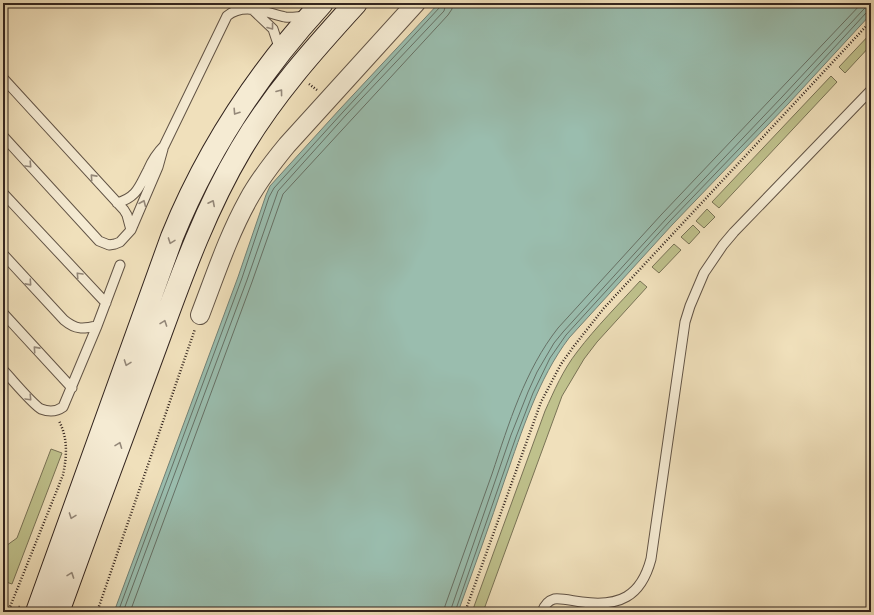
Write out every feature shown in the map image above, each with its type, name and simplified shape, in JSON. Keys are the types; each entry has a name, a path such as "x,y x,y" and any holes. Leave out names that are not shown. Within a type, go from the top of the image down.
{"main road":[{"path":"322,40 341,3"},
{"path":"28,609 95,480 210,209 238,155 259,120 299,66 356,3"},
{"path":"58,612 95,480 182,212 204,165 245,98 280,50 316,9"}],"street":[{"path":"200,315 239,217 249,198 269,168 287,145 416,3"}],"lane":[{"path":"3,136 99,241 104,244 115,244 120,242 131,230 158,167 164,146 227,16 236,10 242,9 268,12 290,17 316,9"},
{"path":"253,10 273,29 280,50"},
{"path":"3,78 117,203 127,215 131,230"},
{"path":"542,612 546,604 554,599 592,604 616,602 636,590 643,581 651,559 685,322 696,289 713,258 734,232 871,90"},
{"path":"117,203 130,197 139,189 153,159 164,146"},
{"path":"3,193 106,303"},
{"path":"3,254 64,320 75,328 97,326"},
{"path":"3,370 37,407 47,411 54,411 63,407 97,326 120,265"},
{"path":"3,312 72,388"}],"path":[{"path":"465,612 533,423 544,396 561,364 604,308 871,21"},
{"path":"97,612 200,315"},
{"path":"8,612 66,462 67,449 65,435 54,411"},
{"path":"16,612 28,609"}],"green space":[{"path":"871,33 871,45 845,73 839,67"},
{"path":"831,76 837,82 719,208 712,202"},
{"path":"707,209 715,217 704,228 696,221"},
{"path":"693,225 700,232 689,244 681,237"},
{"path":"674,244 681,250 659,273 652,267"},
{"path":"640,281 647,287 597,342 584,359 562,396 483,612 472,612 545,411 559,381 567,366 584,343"},
{"path":"51,449 62,453 12,584 3,581 3,548 17,538"}],"water":[{"path":"439,3 871,3 871,14 789,103 672,225 569,338 548,371 532,406 458,612 114,612 238,277 270,186"}]}
